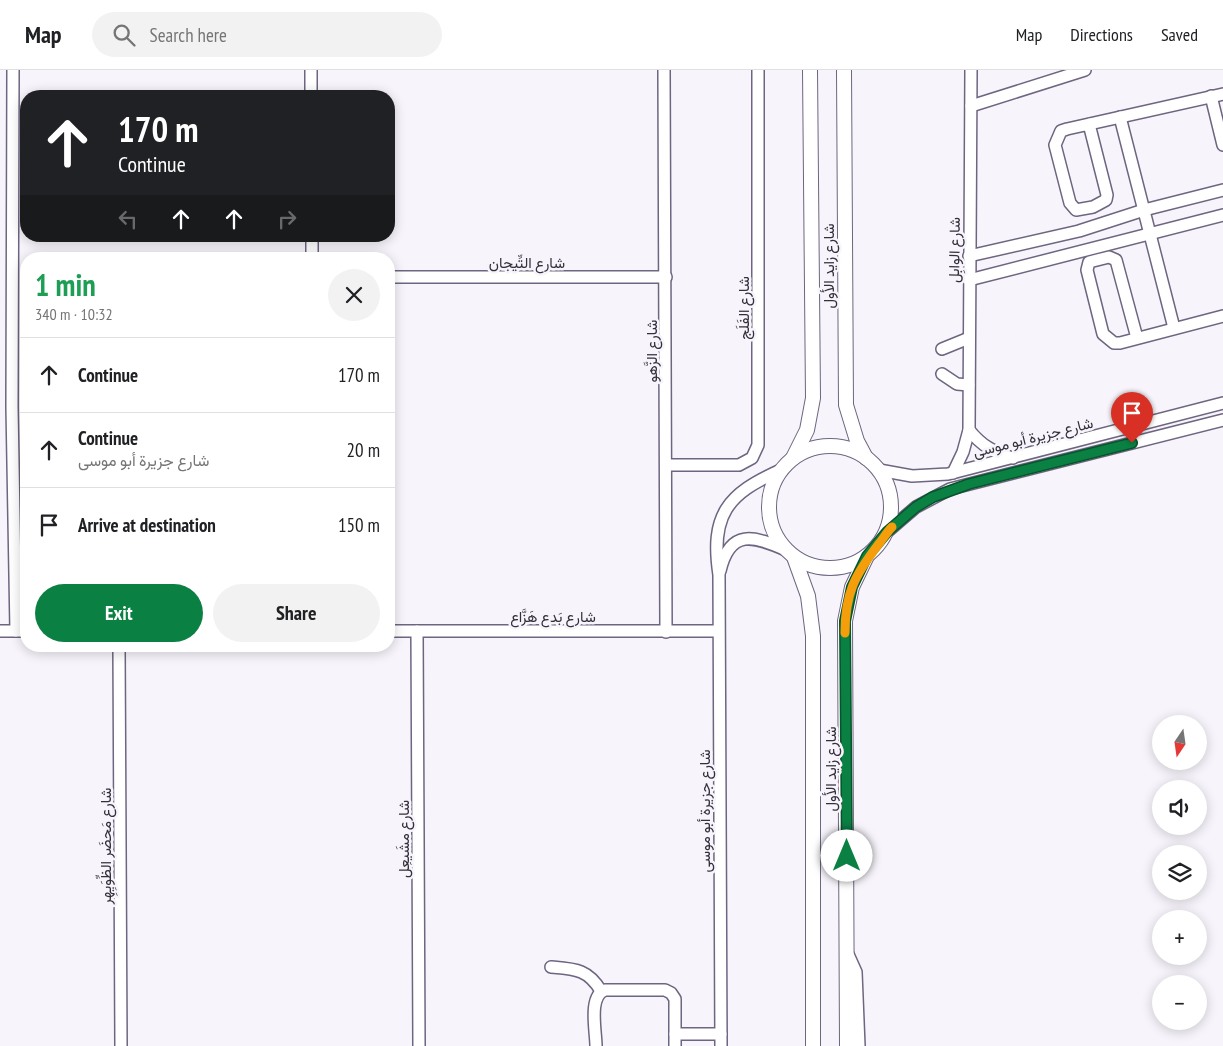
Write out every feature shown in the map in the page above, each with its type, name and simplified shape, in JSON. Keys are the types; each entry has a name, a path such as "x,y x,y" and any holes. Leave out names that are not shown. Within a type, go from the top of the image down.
{"main road":[{"name":"شارع زايد الأول","path":"793,458 807,430 813,398 810,70"},
{"name":"شارع زايد الأول","path":"844,70 846,405 850,423 866,458"},
{"path":"824,446 846,448 866,458 878,470 886,484 891,500 887,532 867,556 847,566 836,568 814,566 790,554 775,535 769,516 772,488 781,470 793,458 808,450 824,446"},
{"name":"شارع زايد الأول","path":"790,554 808,596 813,636 813,1046"},
{"name":"شارع زايد الأول","path":"847,1046 845,621 852,587 867,556"}],"street":[{"path":"13,70 12,407 20,606"},
{"path":"311,70 311,90"},
{"name":"شارع الزَّهو","path":"664,70 667,465 666,632"},
{"name":"شارع الفَلَج","path":"667,465 739,465 752,458 758,445 758,70"},
{"name":"شارع الوابِل","path":"953,473 963,452 970,430 971,70"},
{"path":"971,106 1085,70"},
{"path":"1089,124 1106,200 1103,204 1076,210 1070,204 1055,146 1056,139 1061,132 1089,124 1217,95 1223,145"},
{"path":"1120,117 1174,328"},
{"path":"969,256 1079,231 1144,210 1223,190"},
{"path":"969,280 1053,260 1149,232 1223,215"},
{"path":"1048,238 1053,260"},
{"path":"1137,338 1116,260 1109,256 1088,262 1087,270 1105,338 1114,343 1137,338 1223,316"},
{"name":"شارع التِّيجان","path":"395,277 666,277"},
{"path":"942,349 969,338"},
{"path":"942,374 957,384 969,385"},
{"name":"شارع جزيرة أبو موسى","path":"878,470 912,476 953,473 1223,403"},
{"path":"0,410 12,407"},
{"name":"شارع جزيرة أبو موسى","path":"887,532 916,507 950,489 1223,420"},
{"path":"970,430 984,446 1014,458"},
{"name":"شارع جزيرة أبو موسى","path":"721,1046 719,575 716,538 725,511 746,487 781,470"},
{"name":"شارع جزيرة أبو موسى","path":"719,575 728,549 734,542 742,539 767,542 790,554"},
{"path":"0,631 20,631"},
{"name":"شارع بَدع هَزَّاع","path":"395,631 718,632"},
{"name":"شارع مشَيعِل","path":"417,631 419,1046"},
{"name":"شارع مَحضَر الظِّوَيِهِر","path":"119,652 121,1046"},
{"path":"847,952 856,972 859,1046"},
{"path":"551,968 577,969 592,978 602,991"},
{"path":"602,991 668,991 674,996 676,1002 675,1040 721,1034"},
{"path":"596,1046 595,1001 602,991"}],"slow traffic":[{"path":"845,633 848,604 852,587 859,571 867,556 882,541 892,527"}],"route":[{"path":"847,856 845,621 852,587 867,556 901,518 916,507 950,489 1132,443"}]}
